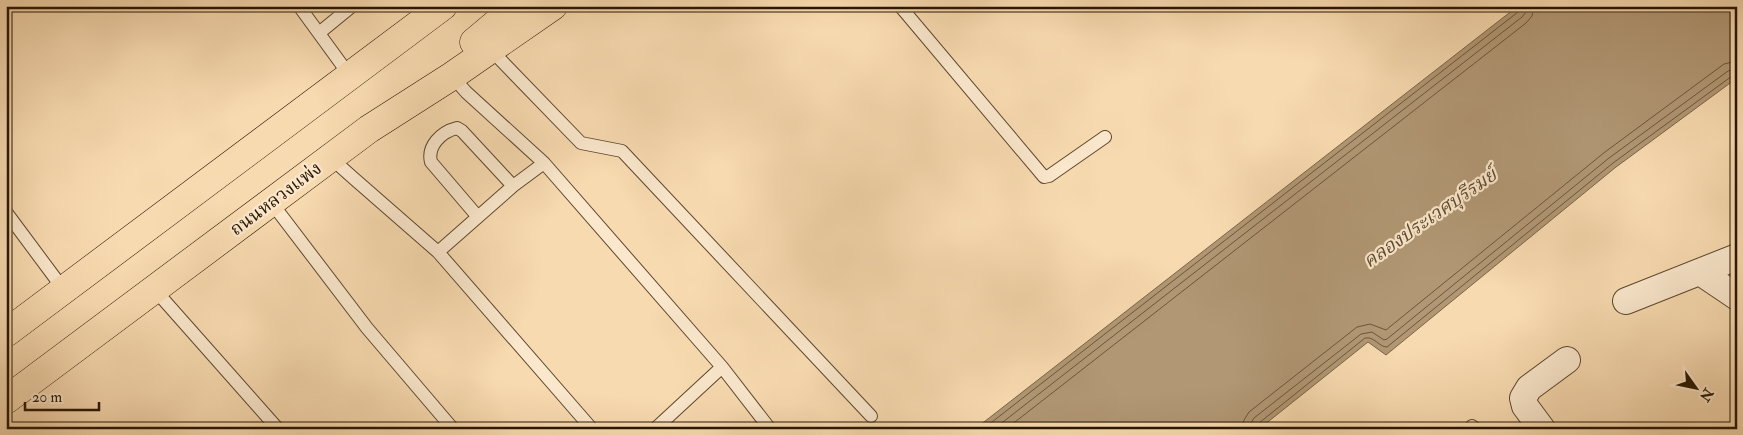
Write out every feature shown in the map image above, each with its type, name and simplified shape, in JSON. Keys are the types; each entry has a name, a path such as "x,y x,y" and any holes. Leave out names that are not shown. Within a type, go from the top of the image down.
{"main road":[{"path":"6,333 443,6"},
{"path":"369,129 517,6"},
{"name":"ถนนหลวงแพ่ง","path":"6,400 369,129 491,50 553,6"}],"street":[{"path":"1626,301 1737,257"},
{"path":"1700,272 1737,297"},
{"path":"1542,429 1526,406 1523,398 1529,388 1567,360"}],"lane":[{"path":"299,6 350,76"},
{"path":"319,32 352,6"},
{"path":"900,6 1044,177 1049,176 1105,137"},
{"path":"491,50 581,143 622,151 871,416"},
{"path":"452,76 466,92 544,163 722,367 770,429"},
{"path":"478,217 431,162 432,147 444,134 457,128 462,131 514,186"},
{"path":"331,158 438,252 592,429"},
{"path":"438,252 514,186 544,163"},
{"path":"271,202 367,328 453,429"},
{"path":"6,212 64,290"},
{"path":"155,290 278,429"},
{"path":"655,429 722,367"}],"water":[{"name":"คลองประเวศบุรีรมย์","path":"1518,6 1737,6 1737,78 1616,167 1386,355 1368,342 1259,429 975,429"}]}
